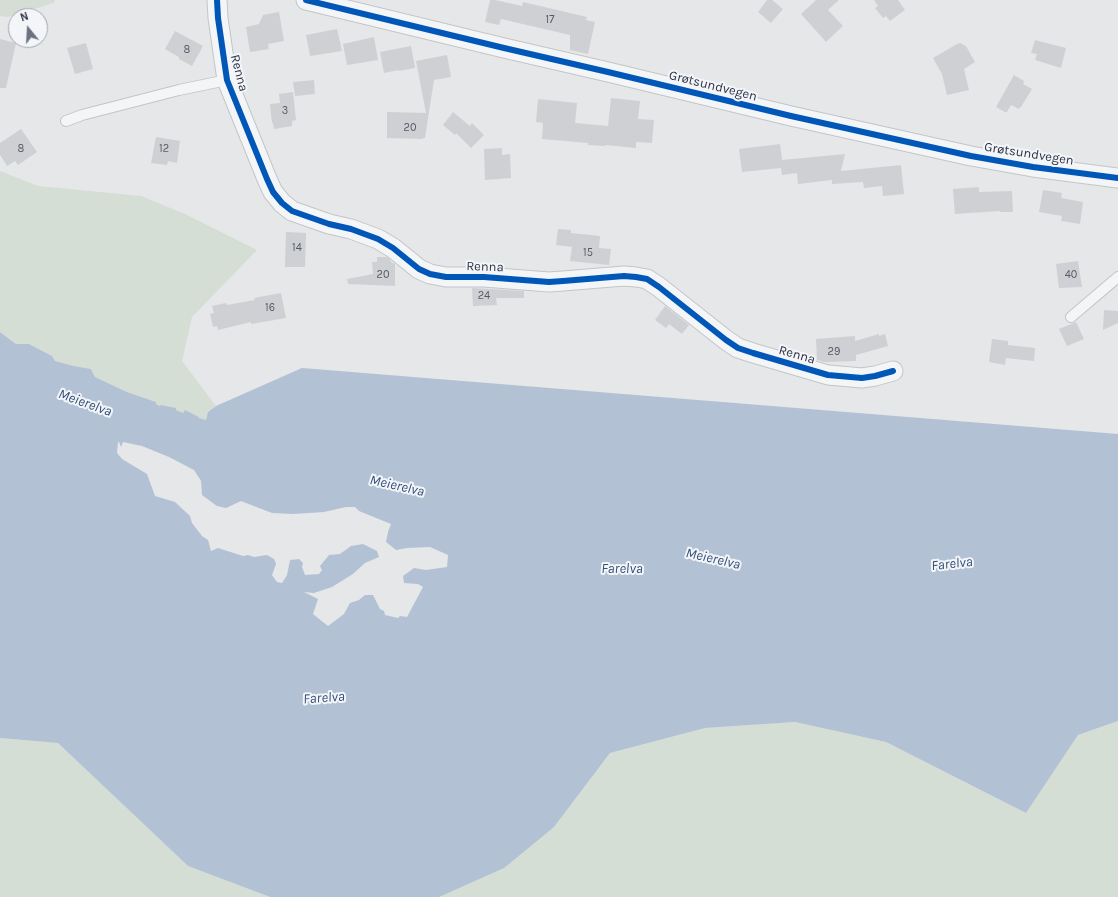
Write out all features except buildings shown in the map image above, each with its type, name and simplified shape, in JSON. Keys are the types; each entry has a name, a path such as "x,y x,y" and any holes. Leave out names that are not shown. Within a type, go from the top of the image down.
{"street":[{"name":"Renna","path":"218,0 218,18 227,80 267,179 274,192 292,211 329,224 351,229 378,240 393,248 420,269 430,274 446,277 484,277 549,282 624,276 647,279 726,340 738,348 753,354 828,375 862,378 893,371"},
{"name":"Grøtsundvegen","path":"306,0 791,116 971,156 1033,167 1118,178"}],"lane":[{"path":"66,121 82,115 179,90 227,80"},
{"path":"1071,317 1118,277"}],"shaded area":[{"path":"0,0 55,0 54,3 37,8 8,8 8,17 0,16"},
{"path":"0,171 38,186 141,196 185,214 257,250 192,317 182,361 216,406 208,412 206,420 198,418 185,411 183,413 176,409 161,406 156,404 156,402 127,392 95,377 91,369 55,361 52,356 29,344 16,344 0,332"},
{"path":"1118,721 1118,897 439,897 554,827 610,753 705,728 795,722 886,742 1026,813 1078,735"},
{"path":"0,738 58,743 188,866 270,897 0,897"}],"water":[{"name":"Farelva","path":"0,332 16,344 29,344 52,356 55,361 91,369 95,377 127,392 156,402 156,404 160,406 176,408 176,410 183,413 185,410 199,418 206,420 208,412 216,406 302,368 1118,434 1118,721 1078,735 1026,813 886,742 795,722 705,728 610,753 554,827 504,868 439,897 270,897 188,866 58,743 0,738","holes":["119,442 121,447 123,442 142,446 169,457 194,470 201,481 202,495 217,506 226,508 241,501 272,513 293,514 324,512 346,507 355,507 359,511 391,524 386,542 396,550 430,547 448,555 447,567 426,570 414,568 403,576 404,583 418,584 423,587 407,617 400,616 398,618 385,615 384,611 380,609 373,595 365,595 359,600 350,603 344,614 328,626 313,614 318,599 304,592 314,593 332,587 353,574 365,563 379,557 377,551 363,544 351,546 340,554 329,555 320,566 322,570 319,574 305,575 302,567 303,563 299,559 290,560 287,575 282,583 277,582 272,575 276,564 274,559 267,555 254,557 248,555 243,556 218,548 211,551 208,540 202,536 192,523 190,516 175,502 155,496 147,474 122,459 117,453"]}],"cycle path":[{"path":"217,0 218,18 227,80 273,192 282,203 292,211 378,239 393,248 419,269 430,274 446,277 484,277 549,282 624,276 647,279 738,348 828,375 862,378 893,371"},
{"path":"306,0 791,116 971,156 1033,167 1118,178"}],"water label":[{"name":"Meierelva","path":"85,403"},
{"name":"Meierelva","path":"397,486"},
{"name":"Meierelva","path":"713,559"}]}
